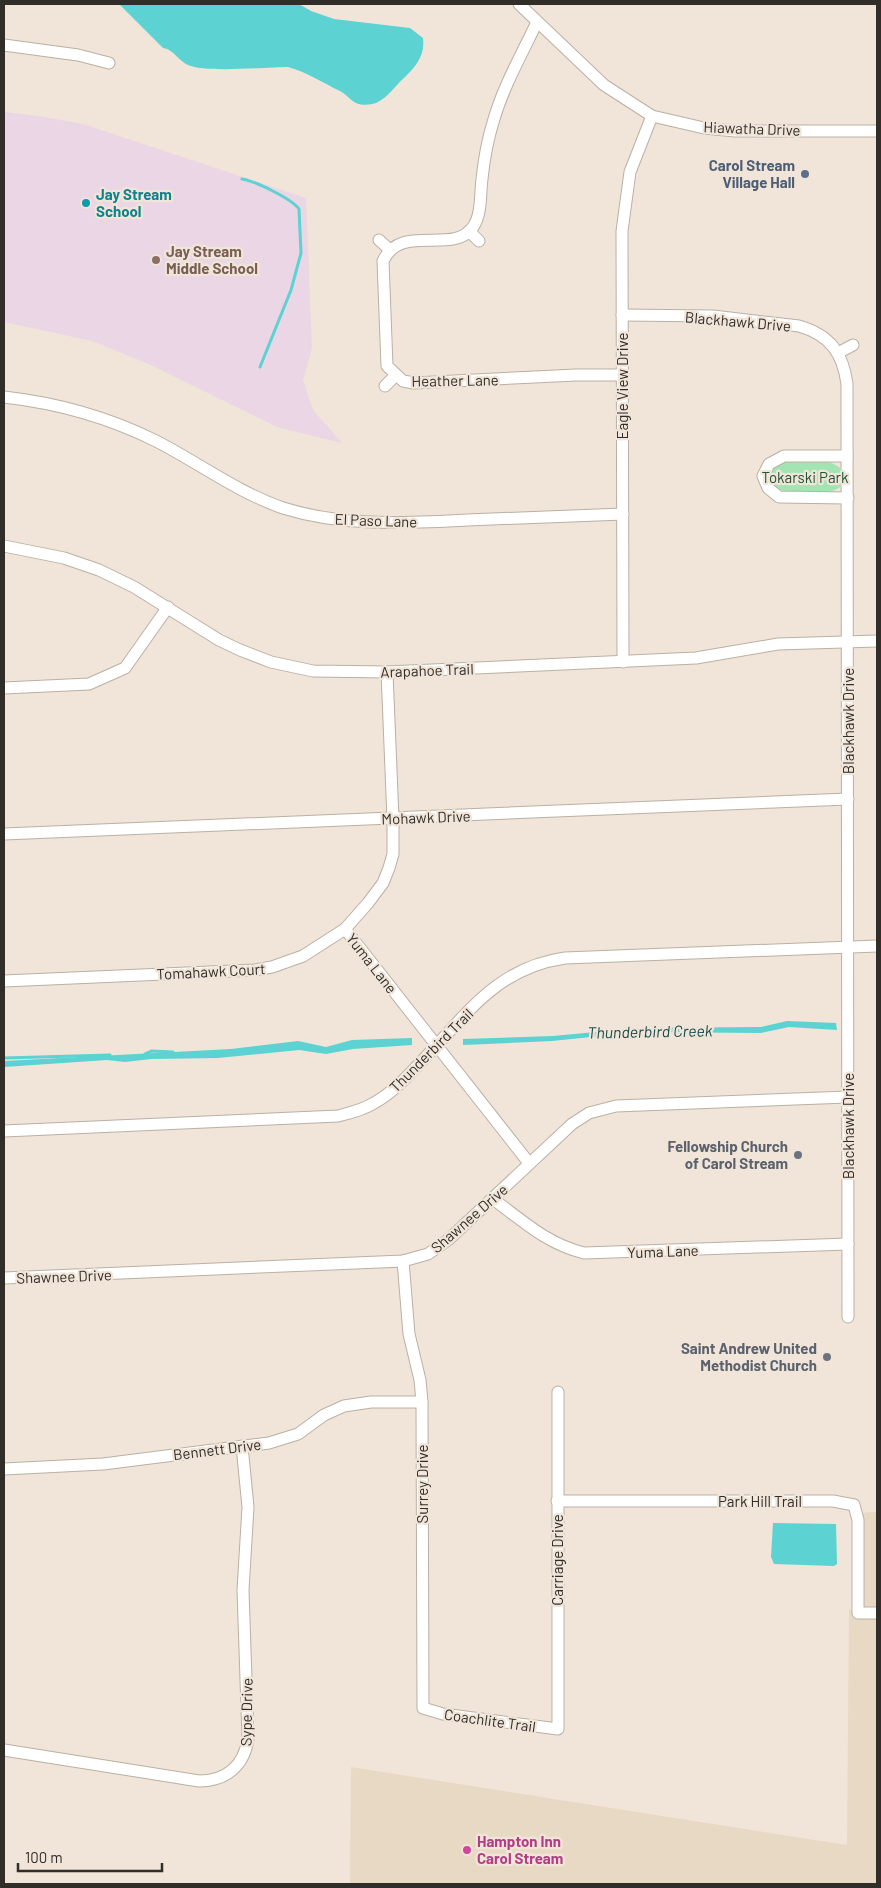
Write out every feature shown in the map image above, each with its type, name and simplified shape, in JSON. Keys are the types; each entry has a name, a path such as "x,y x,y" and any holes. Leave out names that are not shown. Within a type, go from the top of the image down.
{"street":[{"name":"Hiawatha Drive","path":"519,4 604,85 652,116 704,128 735,131 877,131"},
{"path":"380,240 390,250 395,245 406,242 456,238 473,227 478,213 493,120 510,78 538,22"},
{"path":"4,45 78,54 109,63"},
{"name":"Eagle View Drive","path":"622,662 622,231 630,172 652,116"},
{"path":"469,231 479,241"},
{"name":"Heather Lane","path":"390,250 383,261 382,272 385,354 387,366 403,381 414,383 576,375 622,375"},
{"name":"Blackhawk Drive","path":"622,315 713,316 799,326 809,329 826,340 838,352 845,370 847,384 848,456 848,1317"},
{"path":"838,352 853,345"},
{"path":"384,386 396,375"},
{"name":"El Paso Lane","path":"4,397 64,407 106,420 158,442 253,496 297,512 333,520 386,524 622,514"},
{"path":"848,456 784,456 769,464 763,476 768,488 779,497 848,498"},
{"name":"Arapahoe Trail","path":"4,546 64,558 99,570 134,587 219,640 271,662 313,671 386,672 622,662 696,658 778,644 877,641"},
{"path":"4,688 89,684 125,668 168,607"},
{"name":"Tomahawk Court","path":"4,981 255,970 272,967 303,956 345,929 368,902 386,876 392,854 393,819 386,672"},
{"name":"Mohawk Drive","path":"4,834 848,799"},
{"name":"Yuma Lane","path":"345,929 529,1164"},
{"name":"Thunderbird Trail","path":"4,1131 338,1116 359,1111 386,1096 437,1046 489,990 513,974 540,963 565,958 877,946"},
{"name":"Shawnee Drive","path":"4,1278 403,1262 435,1250 494,1199 572,1124 589,1113 604,1108 848,1096"},
{"name":"Yuma Lane","path":"494,1199 544,1238 562,1247 584,1252 848,1244"},
{"name":"Surrey Drive","path":"403,1262 409,1334 420,1380 422,1402 423,1708"},
{"name":"Carriage Drive","path":"558,1392 558,1729"},
{"name":"Bennett Drive","path":"4,1469 103,1464 269,1443 291,1437 330,1411 344,1406 364,1403 422,1402"},
{"name":"Sype Drive","path":"4,1750 199,1780 219,1778 226,1775 239,1764 246,1749 248,1739 243,1590 248,1507 242,1446"},
{"name":"Park Hill Trail","path":"558,1501 834,1501 849,1503 854,1505 858,1520 858,1613 877,1613"},
{"name":"Coachlite Trail","path":"423,1708 443,1714 558,1729"}],"shaded area":[{"name":"Jay Stream Middle School","path":"4,112 83,124 306,198 312,348 303,380 313,410 342,443 277,427 149,364 92,341 4,322"},
{"path":"877,1512 877,1884 350,1884 351,1767 847,1845 849,1610 854,1609 852,1513"}],"green space":[{"name":"Tokarski Park","path":"780,462 830,462 839,467 842,472 840,487 827,492 797,493 773,487 770,473"}],"water":[{"path":"119,4 299,4 311,11 334,19 410,28 423,38 423,50 419,60 412,69 385,97 373,104 361,105 340,91 288,67 208,69 188,65 163,48"},
{"path":"787,1021 836,1023 837,1030 789,1027 761,1033 640,1032 552,1041 463,1045 463,1039 553,1036 638,1028 761,1027"},
{"path":"412,1038 412,1045 353,1049 326,1054 299,1050 218,1058 151,1059 125,1062 107,1060 4,1067 4,1061 231,1049 298,1041 326,1047 352,1040"},
{"path":"773,1523 836,1524 837,1564 834,1566 774,1564 771,1557"}],"waterway":[{"path":"242,179 273,191 289,200 299,209 301,253 291,290 260,367"},
{"name":"Thunderbird Creek","path":"145,1054 152,1051 173,1052"},
{"name":"Thunderbird Creek","path":"4,1058 110,1055"}],"place":[{"name":"Carol Stream Village Hall","path":"805,174"},
{"name":"Jay Stream School","path":"86,203"},
{"name":"Jay Stream Middle School","path":"156,260"},
{"name":"Fellowship Church of Carol Stream","path":"798,1155"},
{"name":"Saint Andrew United Methodist Church","path":"827,1357"},
{"name":"Hampton Inn Carol Stream","path":"467,1850"}]}
